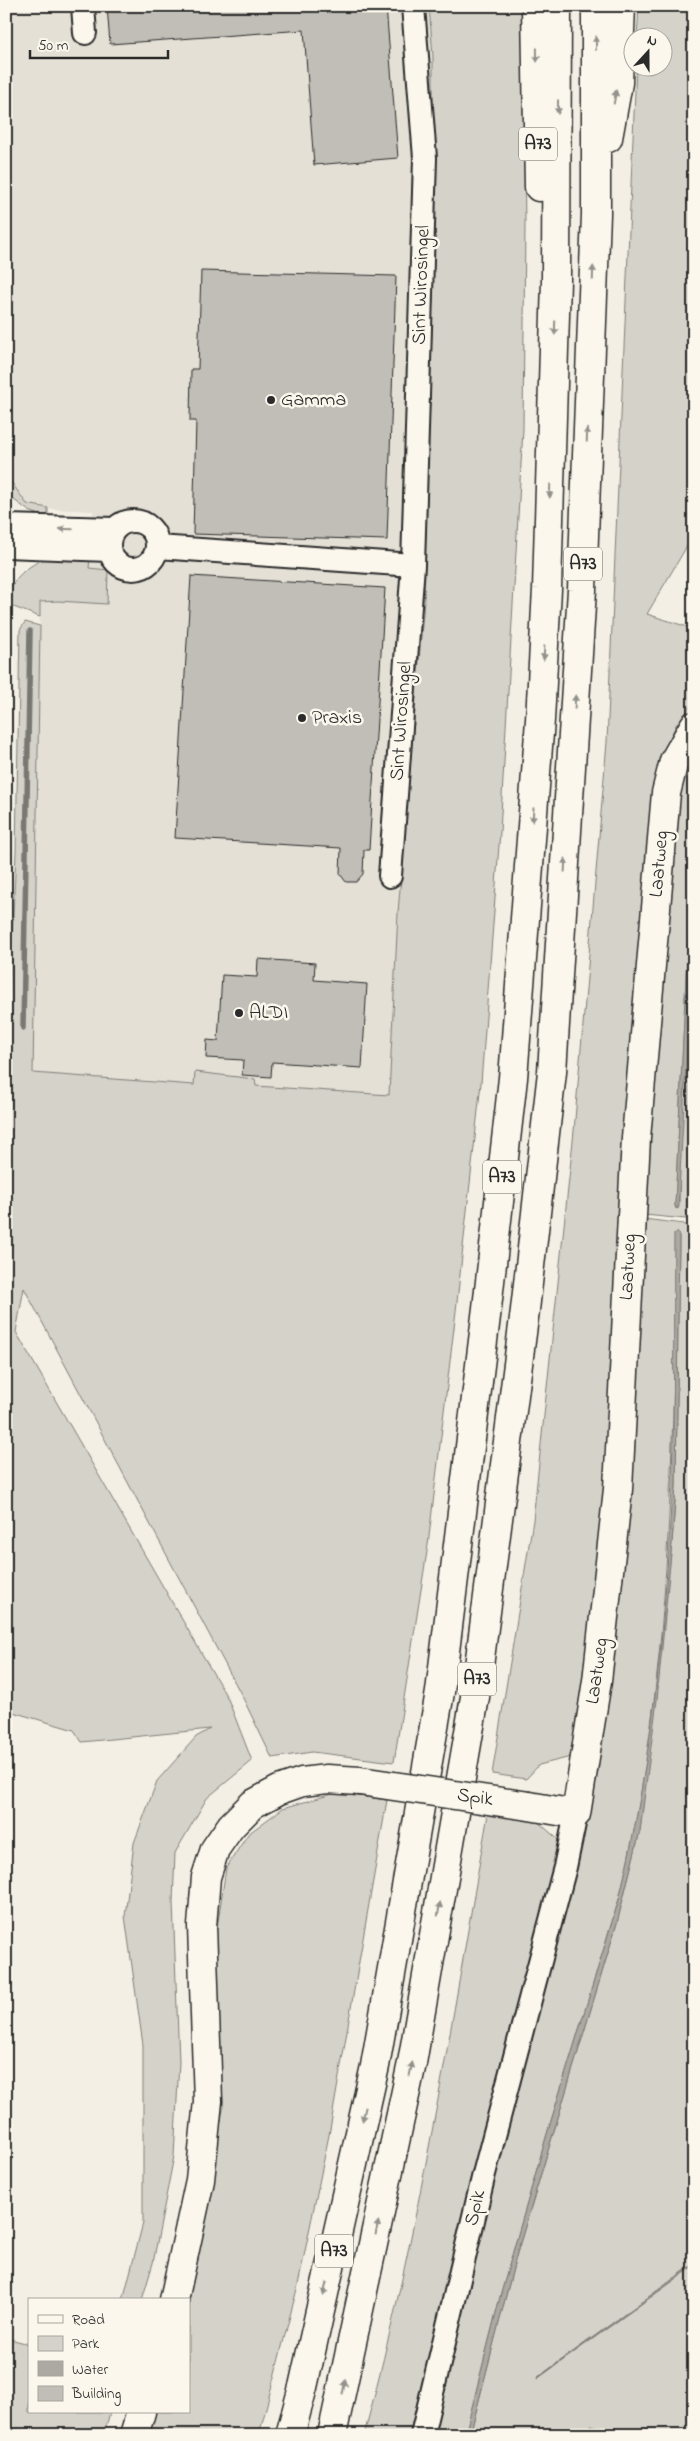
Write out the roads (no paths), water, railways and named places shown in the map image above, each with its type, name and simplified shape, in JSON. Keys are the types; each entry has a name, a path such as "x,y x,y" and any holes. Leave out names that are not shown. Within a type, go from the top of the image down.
{"main road":[{"name":"A73","path":"536,6 539,201 556,280"},
{"name":"A73","path":"290,2435 306,2378 376,2056 440,1692 484,1338 513,1078 540,720 556,280 558,6"},
{"name":"A73","path":"332,2435 412,2063 475,1697 525,1310 552,1072 582,590 596,214 596,6"},
{"name":"A73","path":"596,214 618,83 621,6"},
{"name":"Laatweg","path":"576,1814 598,1681 617,1498 636,1138 666,793 674,761 694,726"},
{"name":"Spik","path":"174,2298 200,2180 208,2101 202,1926 206,1877 215,1849 231,1826 253,1804 279,1790 302,1782 327,1779 360,1781 576,1814"},
{"path":"134,2435 140,2414"}],"street":[{"path":"83,6 85,33"},
{"name":"Sint Wirosingel","path":"390,876 413,565 426,158 414,6"},
{"path":"127,522 142,522 154,532 158,548 152,561 141,569 133,570 118,564 109,550 111,535 115,529 127,522"},
{"path":"6,526 115,529"},
{"path":"6,546 109,550"},
{"path":"158,548 413,565"},
{"name":"Spik","path":"422,2435 484,2174 565,1867 576,1814"}],"water":[{"path":"694,884 694,924 678,1209 675,1206 687,957"},
{"path":"677,1232 679,1236 676,1486 657,1700 640,1831 617,1923 517,2253 470,2435 465,2435 500,2297 547,2134 619,1899 639,1803 660,1655 668,1556 673,1438 674,1234"},
{"path":"694,2264 694,2266 537,2379 537,2378"}],"waterway":[{"path":"23,1028 30,631"}],"place":[{"name":"Gamma","path":"271,400"},
{"name":"Praxis","path":"302,718"},
{"name":"ALDI","path":"239,1013"}]}
